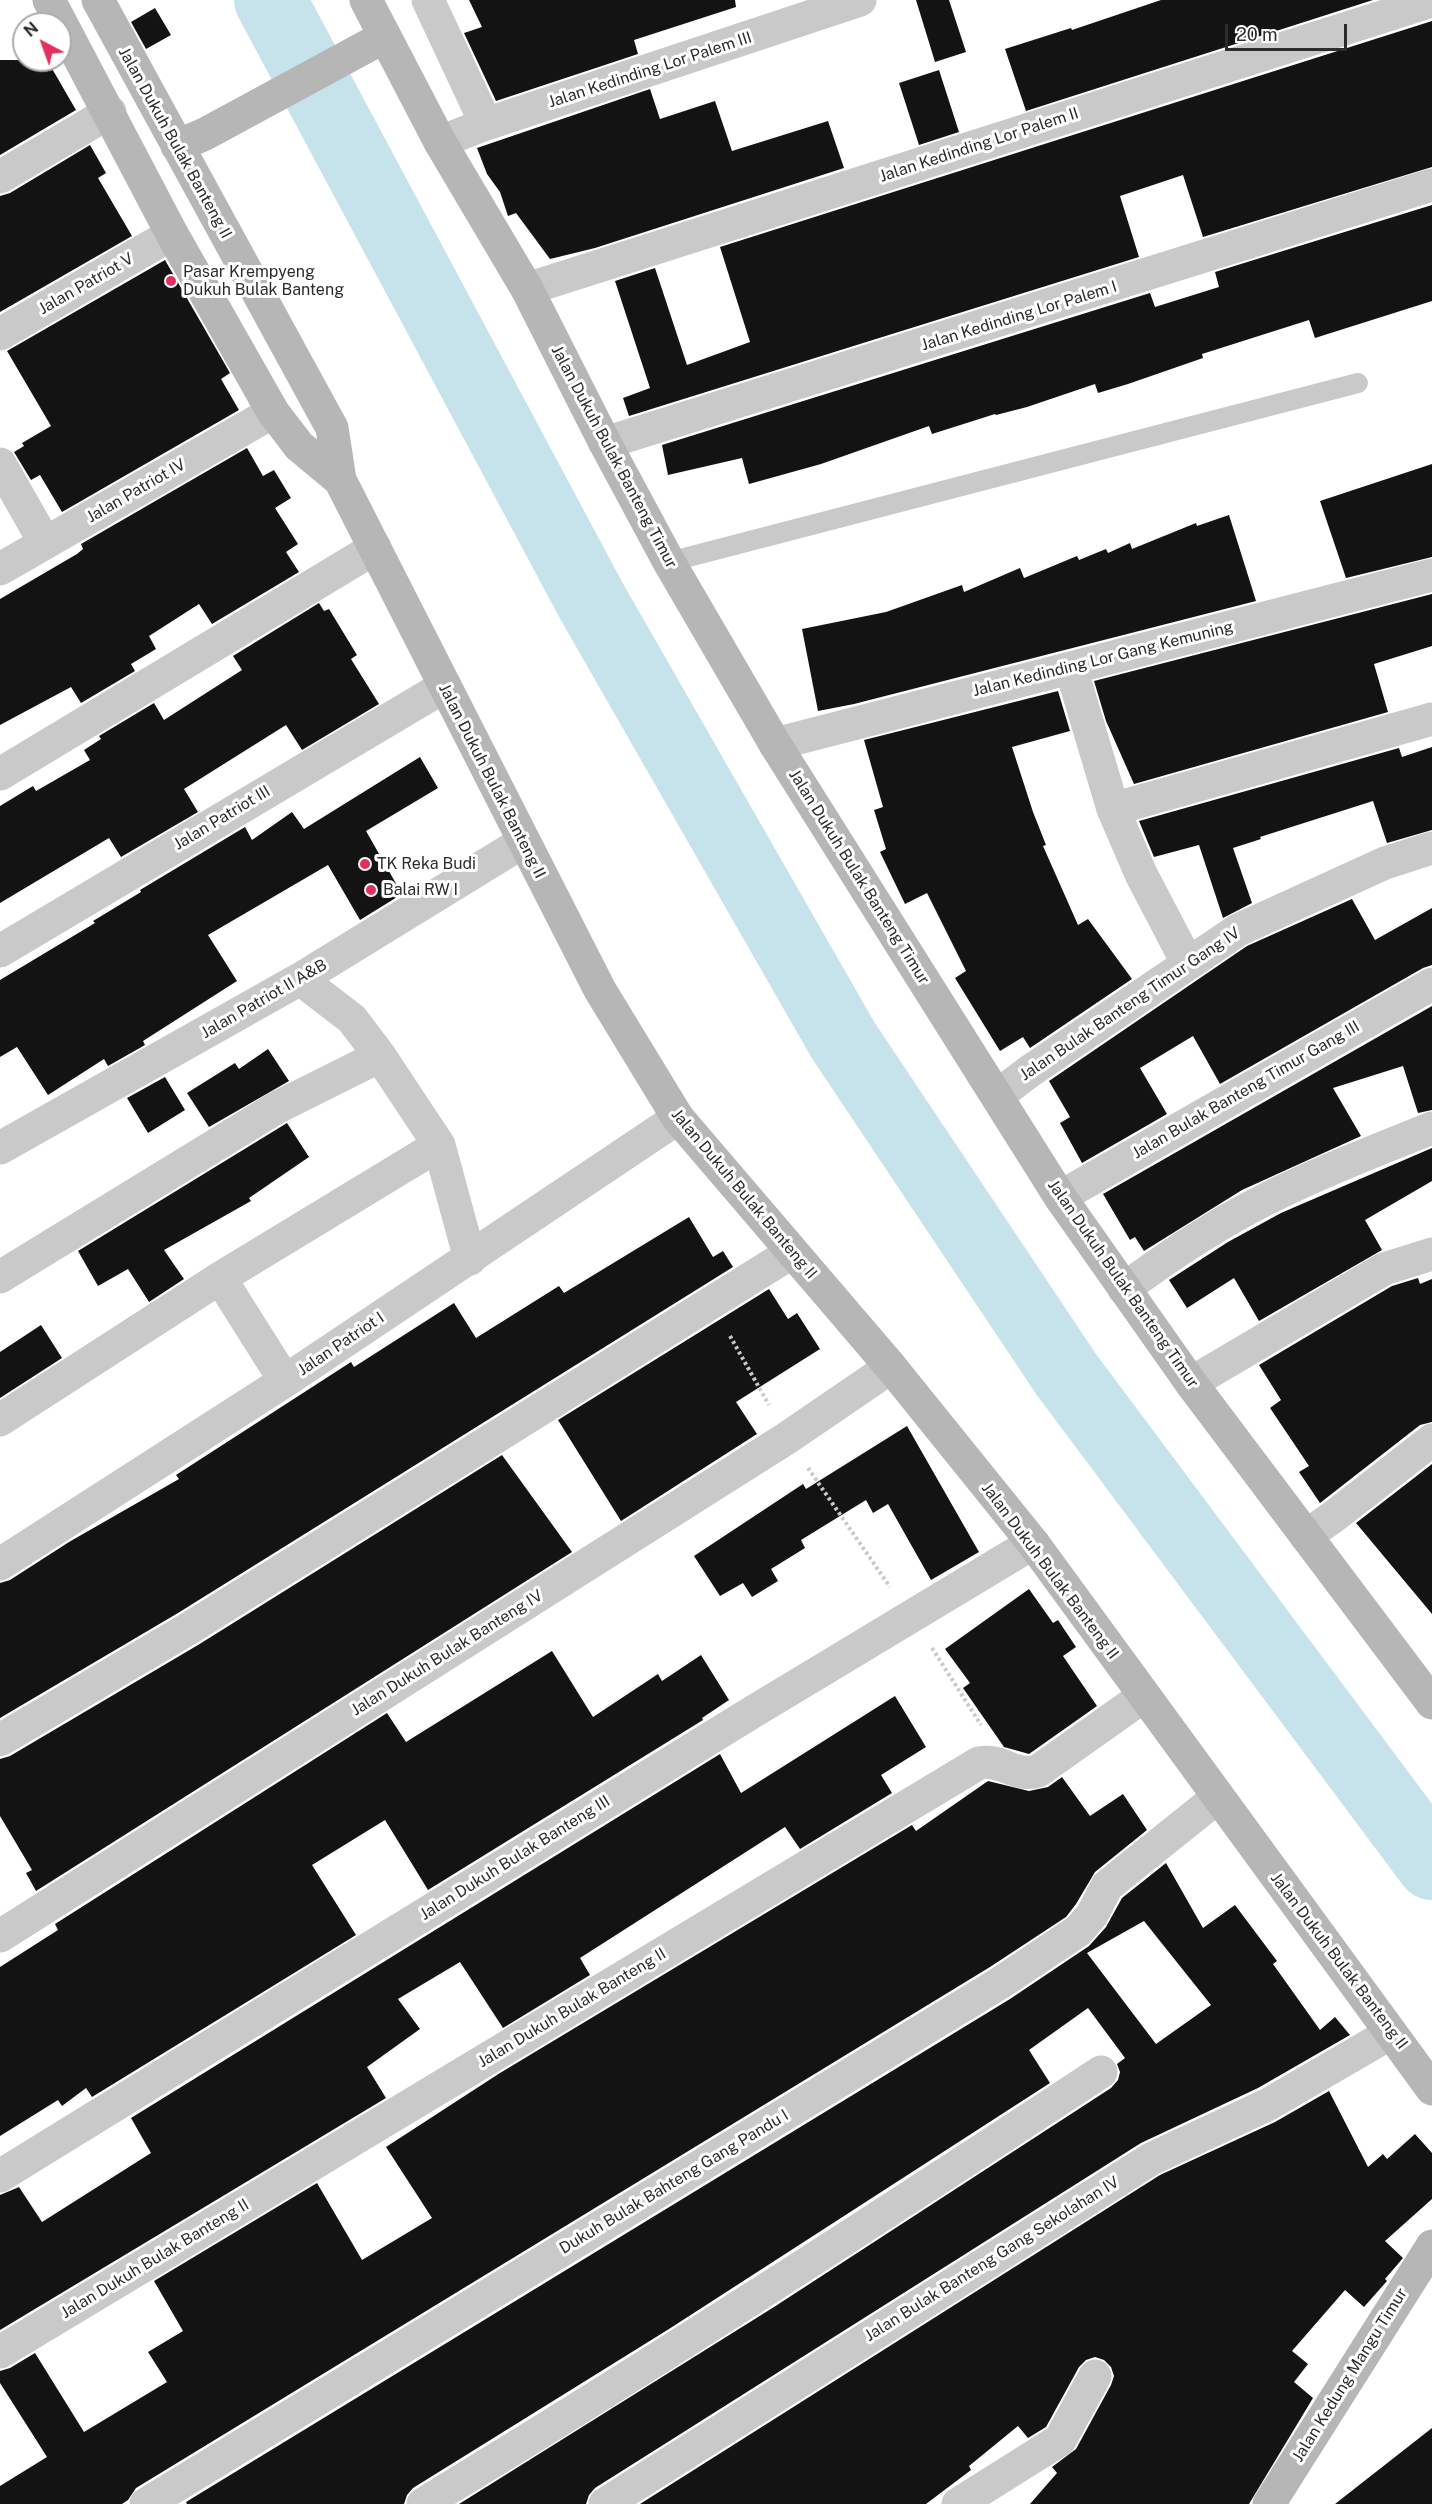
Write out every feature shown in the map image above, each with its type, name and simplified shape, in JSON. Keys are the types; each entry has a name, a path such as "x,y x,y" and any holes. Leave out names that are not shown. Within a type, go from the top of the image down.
{"street":[{"name":"Jalan Dukuh Bulak Banteng II","path":"49,0 110,112 172,234 273,412 299,446 340,480"},
{"name":"Jalan Dukuh Bulak Banteng II","path":"98,0 191,140 332,428 340,480 600,990 678,1118 891,1367 1033,1544 1391,2033 1430,2082"},
{"name":"Jalan Dukuh Bulak Banteng Timur","path":"366,0 440,142 527,290 669,562 775,744 1060,1197 1191,1383 1432,1703"},
{"path":"428,0 486,124"},
{"name":"Jalan Kedinding Lor Palem III","path":"440,142 486,124 860,0"},
{"name":"Jalan Kedinding Lor Palem II","path":"527,290 1432,1"},
{"path":"191,140 384,37"},
{"path":"0,177 110,112"},
{"name":"Jalan Kedinding Lor Palem I","path":"605,443 1432,185"},
{"name":"Jalan Patriot V","path":"0,334 172,234"},
{"name":"Jalan Patriot IV","path":"0,569 273,412"},
{"path":"0,464 45,543"},
{"path":"0,774 375,548"},
{"name":"Jalan Kedinding Lor Gang Kemuning","path":"775,744 1432,574"},
{"path":"1071,668 1113,809 1141,874 1188,964"},
{"name":"Jalan Patriot III","path":"0,951 445,686"},
{"path":"1113,809 1432,719"},
{"name":"Jalan Patriot II A&B","path":"0,1148 300,980 523,842"},
{"name":"Jalan Bulak Banteng Timur Gang IV","path":"997,1096 1030,1071 1238,930 1385,863 1432,848"},
{"path":"300,980 352,1019 380,1056 439,1145 470,1259"},
{"name":"Jalan Bulak Banteng Timur Gang III","path":"1060,1197 1432,984"},
{"path":"0,1277 276,1108 380,1056"},
{"name":"Jalan Patriot I","path":"0,1564 285,1381 678,1118"},
{"path":"1124,1289 1149,1270 1251,1207 1432,1128"},
{"path":"0,1420 220,1278 439,1145"},
{"path":"0,1740 188,1629 791,1252"},
{"path":"1191,1383 1384,1269 1432,1254"},
{"path":"220,1278 285,1381"},
{"name":"Jalan Dukuh Bulak Banteng IV","path":"0,1936 788,1438 891,1367"},
{"path":"1306,1536 1432,1440"},
{"name":"Jalan Dukuh Bulak Banteng III","path":"0,2176 731,1725 1033,1544"},
{"name":"Jalan Dukuh Bulak Banteng II","path":"0,2352 979,1763 992,1762 1028,1774 1038,1771 1144,1696"},
{"name":"Dukuh Bulak Bahteng Gang Pandu I","path":"146,2504 1000,1983 1078,1931 1092,1915 1107,1886 1218,1797"},
{"name":"Jalan Bulak Banteng Gang Sekolahan IV","path":"605,2504 1151,2159 1267,2104 1391,2033"},
{"path":"423,2504 568,2416 772,2287 1101,2072"},
{"name":"Jalan Kedung Mangu Timur","path":"1269,2504 1432,2246"},
{"path":"958,2504 1060,2440 1095,2376"}],"lane":[{"path":"669,562 1358,383"}],"path":[{"path":"711,1304 788,1438 911,1617 1008,1768"}],"building":[{"path":"469,0 735,0 736,7 634,40 638,54 496,101 464,33 482,27"},
{"path":"916,0 949,0 966,52 935,62"},
{"path":"1161,0 1373,0 1026,111 1005,49 1071,28 1072,30"},
{"path":"155,8 171,35 146,49 131,22"},
{"path":"1432,21 1432,167 1203,237 1183,175 1120,196 1139,257 629,416 623,398 650,388 615,281 655,268 687,365 750,342 720,247"},
{"path":"0,60 12,60 12,72 54,72 76,110 0,155"},
{"path":"939,70 959,132 919,145 899,83"},
{"path":"650,89 660,119 715,101 732,151 828,121 844,168 595,248 550,259 516,213 508,216 500,192 487,174 477,148"},
{"path":"90,145 106,173 98,178 132,236 0,312 0,196 10,193"},
{"path":"1432,205 1432,301 1315,338 1309,320 1202,354 1203,358 1098,393 1095,384 1027,407 995,414 932,434 929,426 821,464 749,484 742,458 668,475 662,445 1150,293 1155,307 1219,287 1215,272"},
{"path":"165,260 230,373 221,379 239,410 62,512 40,475 31,480 14,452 24,446 22,443 51,426 7,351"},
{"path":"247,448 263,476 274,470 291,498 275,508 298,544 286,552 299,572 212,624 199,604 149,636 156,649 131,664 135,671 81,703 71,687 0,725 0,599 77,554 83,549 81,544"},
{"path":"1432,464 1432,557 1346,578 1320,501"},
{"path":"1229,515 1256,601 854,704 818,711 802,629 886,612 962,585 964,592 1020,568 1024,578 1077,556 1079,560 1106,549 1108,553 1130,543 1132,549 1196,523 1197,526"},
{"path":"1432,594 1432,646 1374,664 1388,712 1134,784 1106,721 1094,681"},
{"path":"319,603 324,611 329,609 357,655 351,659 379,704 302,750 286,725 184,789 198,812 121,857 109,838 0,903 0,806 33,786 36,791 90,760 84,750 101,739 99,736 154,703 164,720 242,670 233,656"},
{"path":"1058,691 1070,731 1012,747 1046,845 1043,846 1078,925 1088,919 1132,979 1030,1048 1023,1037 1000,1051 955,978 966,971 927,893 905,904 880,852 886,849 874,810 883,807 864,740"},
{"path":"1432,747 1432,830 1387,843 1373,801 1260,837 1261,839 1233,848 1252,903 1223,918 1199,845 1154,857 1139,821 1399,748 1402,757"},
{"path":"420,757 438,788 366,831 402,894 360,920 328,865 208,935 237,981 143,1041 145,1045 108,1066 104,1059 48,1095 17,1047 0,1057 0,980 95,923 93,921 141,892 140,890 245,827 252,840 292,812 304,829"},
{"path":"1352,899 1375,940 1432,908 1432,965 1220,1084 1193,1036 1140,1068 1167,1114 1082,1163 1060,1123 1070,1117 1049,1081 1247,946"},
{"path":"1432,1006 1432,1110 1418,1113 1403,1066 1333,1088 1361,1136 1242,1190 1144,1251 1135,1237 1130,1240 1103,1194"},
{"path":"268,1049 289,1081 209,1127 187,1093 235,1063 239,1069"},
{"path":"165,1077 185,1110 148,1133 127,1098"},
{"path":"287,1123 309,1157 249,1198 251,1201 164,1250 184,1279 149,1302 128,1269 98,1286 78,1251"},
{"path":"1432,1148 1432,1181 1365,1220 1382,1250 1259,1321 1234,1278 1187,1308 1169,1280 1228,1242 1281,1213"},
{"path":"689,1217 713,1257 723,1251 733,1267 178,1613 0,1718 0,1583 10,1580 69,1542 179,1479 176,1475 351,1362 354,1367 454,1303 476,1338 559,1286 564,1293"},
{"path":"1418,1278 1420,1284 1432,1279 1432,1422 1420,1425 1320,1503 1299,1472 1309,1466 1270,1408 1281,1400 1259,1365 1392,1286"},
{"path":"769,1289 788,1319 797,1313 820,1349 736,1402 757,1434 621,1521 558,1420"},
{"path":"41,1325 62,1358 0,1398 0,1352"},
{"path":"907,1426 979,1552 931,1580 888,1504 873,1513 866,1500 801,1540 805,1548 771,1569 778,1581 752,1597 743,1583 720,1596 694,1556 803,1484 806,1489"},
{"path":"502,1455 572,1552 36,1891 26,1873 32,1870 0,1816 0,1759 10,1756 198,1645"},
{"path":"1432,1464 1432,1614 1356,1523"},
{"path":"1029,1589 1053,1623 1058,1620 1076,1647 1063,1656 1097,1706 1029,1754 1004,1747 963,1688 970,1683 945,1649"},
{"path":"552,1651 593,1717 658,1674 662,1681 701,1655 729,1700 702,1718 703,1720 428,1890 385,1820 312,1865 356,1935 92,2097 86,2088 62,2106 58,2100 0,2136 0,1967 58,1930 55,1924 387,1713 406,1742"},
{"path":"895,1696 926,1747 881,1775 892,1793 800,1849 785,1827 580,1958 590,1975 503,2028 460,1962 398,1999 420,2029 367,2067 386,2098 0,2330 0,2195 19,2187 42,2222 151,2153 131,2118 720,1754 741,1793"},
{"path":"1062,1777 1090,1816 1123,1794 1147,1830 1095,1872 1066,1917 990,1967 136,2488 128,2500 122,2504 0,2504 0,2486 47,2457 0,2383 0,2371 10,2368 35,2353 84,2432 167,2382 148,2352 183,2331 154,2281 317,2183 362,2260 432,2218 386,2147 500,2073 912,1825 916,1831 988,1781 1029,1791 1048,1787"},
{"path":"1166,1863 1203,1928 1235,1905 1277,1961 1273,1964 1320,2030 1335,2017 1350,2035 1258,2088 1141,2143 595,2488 586,2504 459,2504 774,2307 1111,2088 1118,2080 1120,2072 1117,2064 1125,2058 1088,2008 1029,2050 1050,2083 669,2329 413,2488 404,2504 187,2504 186,2502 1010,1999 1089,1946 1106,1927 1122,1898","holes":["1144,1921 1211,2005 1156,2044 1087,1953"]},
{"path":"1329,2091 1368,2167 1383,2154 1387,2159 1415,2134 1432,2153 1432,2199 1385,2241 1403,2258 1385,2279 1387,2281 1364,2307 1345,2290 1292,2351 1308,2364 1294,2382 1313,2398 1249,2504 1030,2504 1057,2473 1052,2467 1076,2449 1111,2385 1114,2376 1111,2367 1104,2360 1095,2357 1086,2360 1079,2367 1046,2427 1028,2438 1018,2426 969,2466 971,2470 926,2504 640,2504 1160,2175 1275,2122"},
{"path":"1432,2428 1432,2504 1335,2504"}],"waterway":[{"path":"270,0 592,602 843,1040 1066,1374 1432,1864"}],"place":[{"name":"Pasar Krempyeng Dukuh Bulak Banteng","path":"171,281"},
{"name":"TK Reka Budi","path":"365,864"},
{"name":"Balai RW I","path":"371,890"}]}
